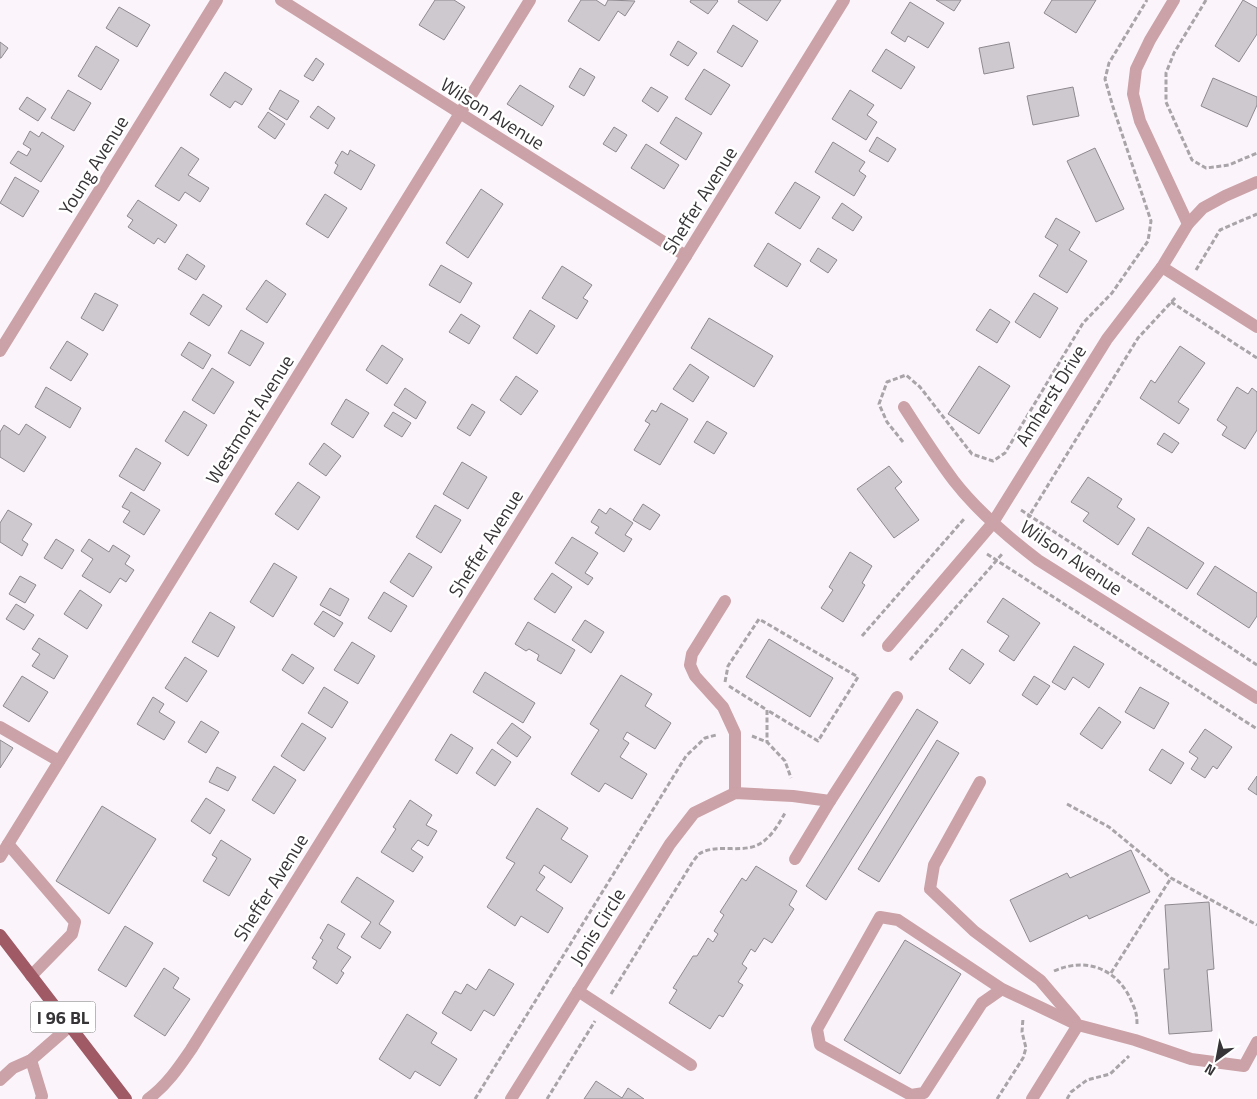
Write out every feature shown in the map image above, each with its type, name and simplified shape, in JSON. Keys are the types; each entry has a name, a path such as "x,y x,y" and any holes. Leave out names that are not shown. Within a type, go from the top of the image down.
{"main road":[{"name":"I 96 BL","path":"0,935 126,1099"}],"street":[{"name":"Young Avenue","path":"0,351 217,0"},
{"name":"Wilson Avenue","path":"281,0 686,256"},
{"name":"Westmont Avenue","path":"0,857 530,0"},
{"name":"Sheffer Avenue","path":"148,1099 162,1089 192,1048 844,0"},
{"path":"1174,0 1150,40 1136,69 1133,94 1140,121 1188,224"},
{"name":"Amherst Drive","path":"888,646 992,524 1106,339 1162,267 1188,224 1204,208 1225,196 1257,182"},
{"path":"1162,267 1257,327"},
{"name":"Wilson Avenue","path":"904,407 954,482 992,524 1038,560 1257,698"},
{"path":"725,601 692,654 690,665 695,676 723,707 735,733 735,793 793,796 830,801"},
{"path":"795,859 896,697"},
{"path":"0,727 60,761"},
{"path":"980,782 934,864 930,889 974,932 1040,980 1078,1025"},
{"name":"Jonis Circle","path":"511,1099 670,844 694,813 735,793"},
{"path":"8,844 74,922 72,934 31,976"},
{"path":"1002,989 982,1003 924,1093 911,1095 820,1045 818,1029 880,916 898,920 1002,989 1078,1025 1135,1040 1191,1059 1244,1066 1257,1042"},
{"path":"578,991 691,1065"},
{"path":"1032,1099 1078,1025"},
{"path":"0,1080 13,1068 31,1060 70,1026"},
{"path":"31,1060 42,1096 41,1099"}],"path":[{"path":"1206,0 1174,53 1166,73 1166,102 1192,160 1206,168 1229,165 1257,153"},
{"path":"910,660 995,560 1014,542 1138,338 1188,284 1220,230 1257,214"},
{"path":"1171,302 1257,358"},
{"path":"1007,499 1257,665"},
{"path":"862,636 964,518"},
{"path":"759,619 858,677 818,741 767,710 725,683 728,666 759,619"},
{"path":"767,710 767,742"},
{"path":"1067,804 1109,828 1172,878 1257,924"},
{"path":"1111,973 1172,878"}],"building":[{"path":"435,0 454,0 465,7 444,40 419,25"},
{"path":"581,0 596,0 605,6 608,0 635,1 625,16 618,11 599,41 568,21"},
{"path":"691,0 718,1 708,14 690,2"},
{"path":"739,0 781,0 767,21 738,2"},
{"path":"936,0 961,0 954,11"},
{"path":"1052,0 1096,0 1076,33 1044,13"},
{"path":"1243,0 1257,8 1257,34 1239,62 1215,46"},
{"path":"910,2 944,23 928,48 908,36 905,42 891,33"},
{"path":"119,7 150,25 137,47 106,28"},
{"path":"733,25 758,41 742,67 717,52"},
{"path":"678,41 697,53 688,66 670,55"},
{"path":"0,42 8,48 1,58 0,58"},
{"path":"1009,42 1014,68 984,74 979,48"},
{"path":"96,46 119,60 101,90 78,76"},
{"path":"886,49 915,67 901,89 872,71"},
{"path":"316,58 324,64 313,81 304,76"},
{"path":"580,68 595,77 584,96 569,87"},
{"path":"704,69 730,85 711,115 685,99"},
{"path":"225,72 252,89 242,105 235,101 230,108 210,95"},
{"path":"1213,78 1257,97 1257,105 1247,127 1201,106"},
{"path":"520,85 554,106 542,126 507,104"},
{"path":"651,87 668,97 658,112 642,101"},
{"path":"1073,87 1079,116 1033,125 1027,96"},
{"path":"68,90 91,103 74,131 51,118"},
{"path":"280,90 299,101 287,120 269,109"},
{"path":"850,90 874,105 867,115 877,122 866,140 832,119"},
{"path":"27,97 46,109 38,121 19,109"},
{"path":"318,106 335,118 328,129 310,117"},
{"path":"268,112 285,124 275,139 258,127"},
{"path":"676,117 702,133 686,160 660,143"},
{"path":"614,127 627,135 616,152 603,144"},
{"path":"30,131 39,137 42,132 64,146 41,182 10,163 18,151 27,156 31,149 23,144"},
{"path":"877,137 896,149 888,162 869,151"},
{"path":"833,142 865,162 859,171 866,176 854,196 815,172"},
{"path":"646,144 679,165 664,189 631,168"},
{"path":"181,147 199,159 188,175 209,188 200,202 185,192 179,201 155,186"},
{"path":"1095,148 1124,209 1096,222 1067,161"},
{"path":"350,150 375,165 361,190 334,173 338,165 335,163 342,151 348,155"},
{"path":"15,177 39,191 23,217 0,203"},
{"path":"795,182 820,197 800,229 775,213"},
{"path":"481,189 503,204 468,258 446,243"},
{"path":"325,194 347,208 328,238 306,224"},
{"path":"138,200 177,225 165,243 158,238 154,244 128,227 133,220 127,216"},
{"path":"842,203 862,217 853,231 832,218"},
{"path":"1056,218 1080,232 1069,250 1087,261 1067,293 1039,276 1058,245 1045,237"},
{"path":"768,243 801,264 787,287 754,266"},
{"path":"818,248 837,260 828,273 810,261"},
{"path":"187,254 205,266 196,280 178,269"},
{"path":"441,265 472,283 460,303 429,285"},
{"path":"562,266 592,285 583,298 588,301 577,319 542,298"},
{"path":"266,280 286,294 267,323 246,309"},
{"path":"95,293 118,305 103,331 81,318"},
{"path":"1034,293 1058,308 1040,338 1015,322"},
{"path":"203,294 222,306 209,326 190,314"},
{"path":"990,309 1010,322 997,343 976,330"},
{"path":"530,310 555,326 537,354 513,338"},
{"path":"461,314 480,326 469,344 449,332"},
{"path":"709,318 773,356 754,387 691,348"},
{"path":"241,330 264,343 250,366 228,353"},
{"path":"67,341 88,354 71,381 50,368"},
{"path":"189,342 211,355 203,369 181,355"},
{"path":"382,345 403,359 387,384 366,370"},
{"path":"1180,346 1205,363 1178,402 1189,409 1179,424 1140,398 1151,380 1155,383"},
{"path":"690,364 709,377 693,402 673,389"},
{"path":"979,366 1010,386 979,434 948,414"},
{"path":"212,368 234,382 214,414 192,400"},
{"path":"516,376 538,391 521,415 500,400"},
{"path":"46,387 81,408 70,428 35,407"},
{"path":"1237,387 1248,394 1252,388 1257,392 1257,430 1245,449 1222,435 1227,427 1217,420"},
{"path":"405,388 426,402 416,419 394,405"},
{"path":"346,399 369,413 353,438 331,424"},
{"path":"661,403 688,419 660,465 634,450 650,424 645,421 652,410 656,412"},
{"path":"472,404 485,412 470,436 457,428"},
{"path":"184,411 207,425 188,456 165,441"},
{"path":"393,412 411,423 402,437 384,426"},
{"path":"707,421 727,433 714,454 694,442"},
{"path":"26,424 46,437 24,472 0,457 0,432 4,425 19,435"},
{"path":"1164,433 1179,443 1172,453 1157,444"},
{"path":"324,443 341,456 326,476 309,464"},
{"path":"136,448 161,463 144,491 119,476"},
{"path":"462,462 487,477 468,509 443,494"},
{"path":"889,466 902,482 895,488 919,520 894,538 857,489"},
{"path":"1088,477 1122,499 1117,507 1135,519 1118,545 1083,521 1089,513 1071,502"},
{"path":"298,482 320,497 298,530 275,514"},
{"path":"131,492 160,510 144,535 123,522 130,511 122,507"},
{"path":"643,504 660,515 650,530 633,520"},
{"path":"435,505 461,520 441,553 416,537"},
{"path":"610,508 633,523 625,535 632,539 624,552 595,533 599,527 591,522 599,509 606,514"},
{"path":"8,510 32,524 22,540 28,544 22,556 0,542 0,523"},
{"path":"1148,527 1204,563 1187,589 1132,554"},
{"path":"572,537 598,553 585,573 593,578 588,585 555,563"},
{"path":"56,539 74,550 62,569 44,558"},
{"path":"89,539 109,552 113,545 130,556 125,564 134,570 126,582 120,578 110,593 82,576 93,559 81,551"},
{"path":"850,552 872,566 862,583 865,585 843,622 821,608 833,590 829,587"},
{"path":"409,553 432,567 413,597 390,582"},
{"path":"274,563 297,577 273,617 250,602"},
{"path":"1215,566 1257,593 1257,616 1249,628 1197,594"},
{"path":"552,573 572,587 555,613 534,599"},
{"path":"20,576 36,585 25,603 9,594"},
{"path":"330,588 349,599 340,616 320,605"},
{"path":"80,590 102,605 87,629 64,614"},
{"path":"384,592 407,606 391,632 368,618"},
{"path":"1003,598 1040,623 1014,661 999,651 1009,636 987,622"},
{"path":"16,604 34,615 24,630 6,619"},
{"path":"323,611 343,623 334,637 314,624"},
{"path":"210,612 235,627 218,657 192,642"},
{"path":"585,620 604,632 591,653 572,640"},
{"path":"528,622 575,650 561,674 537,660 539,655 529,649 526,651 515,644"},
{"path":"39,638 68,656 54,679 32,666 40,654 32,649"},
{"path":"769,639 833,678 810,717 746,677"},
{"path":"352,642 375,656 358,684 334,670"},
{"path":"1074,646 1104,664 1089,688 1073,677 1065,690 1052,682"},
{"path":"962,649 984,664 970,684 949,669"},
{"path":"292,654 314,668 303,684 282,670"},
{"path":"185,657 207,671 187,702 165,688"},
{"path":"485,672 535,703 523,723 473,692"},
{"path":"621,675 652,694 645,706 671,723 655,749 627,732 623,739 629,743 620,757 647,774 632,799 605,783 599,792 571,774 599,730 590,724"},
{"path":"22,676 48,692 29,722 3,706"},
{"path":"1034,676 1050,686 1037,705 1022,695"},
{"path":"324,687 348,702 332,728 308,713"},
{"path":"1140,687 1169,703 1154,729 1125,712"},
{"path":"153,697 164,704 159,712 175,722 164,740 137,724"},
{"path":"1099,707 1121,722 1102,749 1080,734"},
{"path":"917,709 938,722 826,900 806,886"},
{"path":"201,721 219,732 206,753 188,742"},
{"path":"302,723 326,738 304,771 281,756"},
{"path":"512,723 531,737 517,757 497,743"},
{"path":"1205,729 1232,747 1217,769 1213,766 1205,778 1191,769 1198,758 1189,752"},
{"path":"451,734 473,748 457,774 435,760"},
{"path":"0,740 13,748 0,768"},
{"path":"937,740 959,753 879,882 858,869"},
{"path":"492,749 511,762 495,786 476,773"},
{"path":"1162,749 1184,763 1171,784 1149,770"},
{"path":"274,766 296,780 274,814 252,800"},
{"path":"217,767 236,777 228,791 209,782"},
{"path":"1257,776 1257,795 1248,789"},
{"path":"206,798 225,810 210,834 191,821"},
{"path":"410,800 432,815 426,825 437,831 428,846 418,840 411,849 423,857 413,872 381,852 396,829 393,827"},
{"path":"102,806 156,839 109,914 56,881"},
{"path":"537,808 568,828 561,839 588,856 571,883 544,865 539,873 545,877 536,890 563,908 548,933 521,916 515,926 487,907 515,863 506,858"},
{"path":"221,840 251,859 229,896 203,881 217,858 212,855"},
{"path":"1131,850 1150,892 1089,919 1087,915 1030,942 1010,900 1067,873 1070,878"},
{"path":"756,866 797,891 789,905 794,909 772,943 764,938 755,952 751,949 742,964 747,968 738,982 743,985 723,1017 719,1015 710,1029 669,1003 677,990 673,988 693,956 697,956 708,938 713,942 718,934 714,931 724,915 720,912 742,878 746,881"},
{"path":"357,877 394,901 379,924 391,932 380,949 361,937 371,922 341,902"},
{"path":"1209,902 1214,969 1207,970 1212,1031 1169,1034 1164,969 1169,969 1165,905"},
{"path":"328,924 345,934 337,948 351,957 341,971 344,973 337,984 313,968 317,961 312,958 323,940 320,938"},
{"path":"125,926 153,943 126,987 98,970"},
{"path":"905,940 961,974 900,1074 844,1040"},
{"path":"164,968 179,978 173,988 190,999 165,1036 134,1016"},
{"path":"489,969 514,984 494,1016 484,1010 471,1031 442,1013 455,991 461,994 467,984 476,990"},
{"path":"407,1014 437,1033 431,1043 457,1059 440,1086 415,1071 410,1079 379,1059"},
{"path":"596,1081 622,1098 628,1088 644,1099 584,1099"}]}
